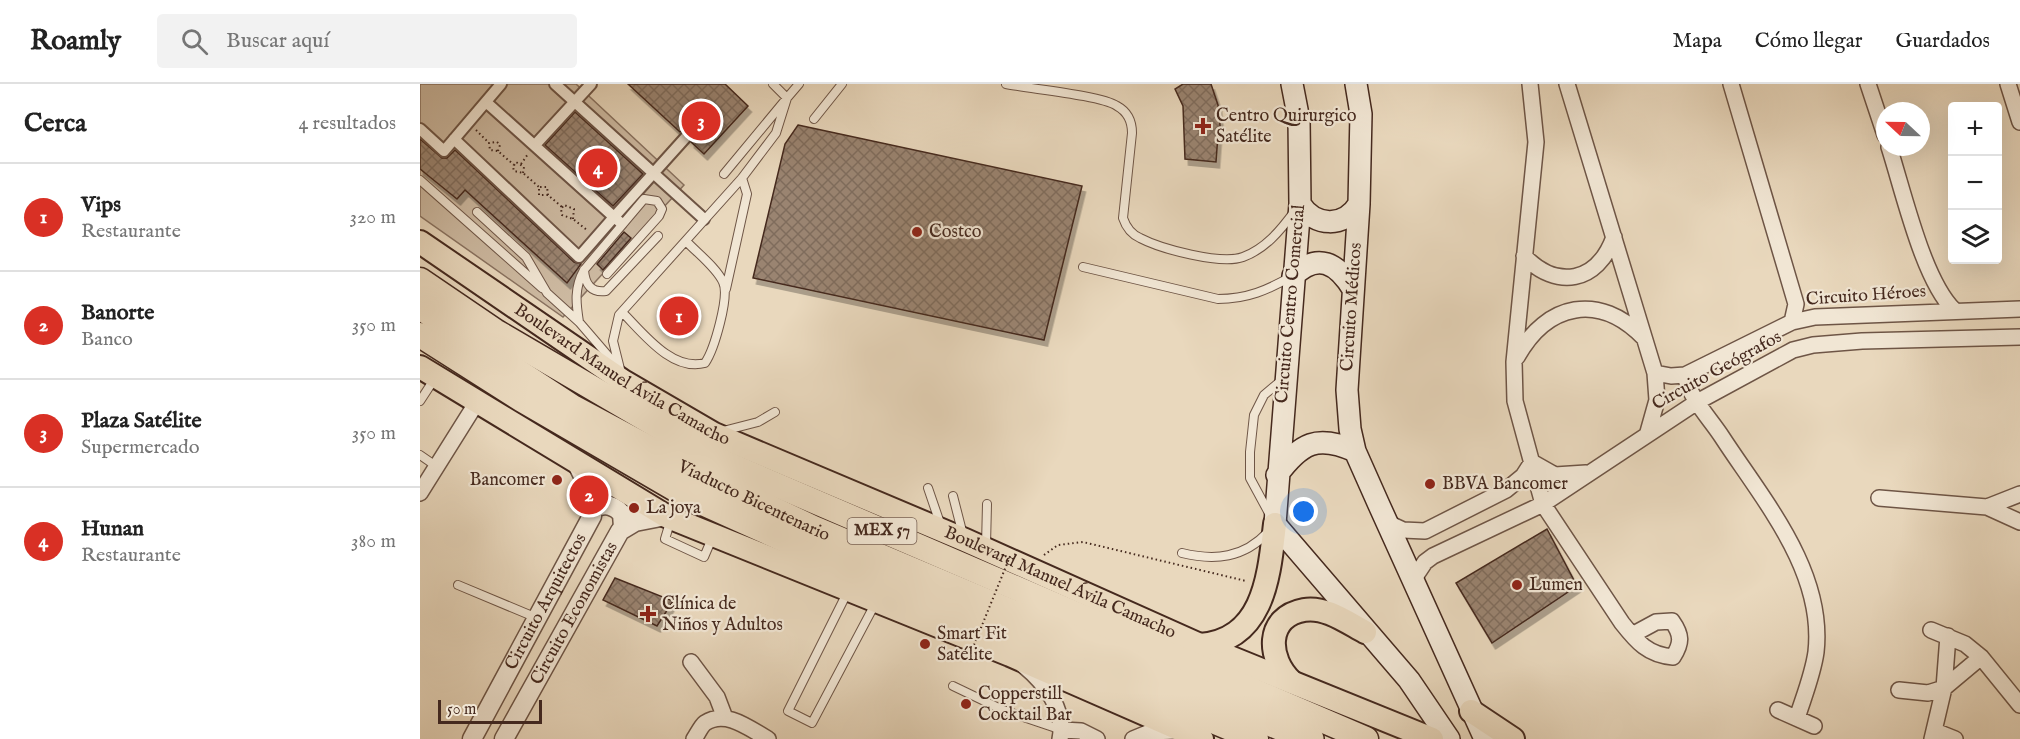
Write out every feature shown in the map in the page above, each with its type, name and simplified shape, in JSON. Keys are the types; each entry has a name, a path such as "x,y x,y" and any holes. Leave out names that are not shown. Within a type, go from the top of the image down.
{"highway":[{"name":"Boulevard Manuel Ávila Camacho","path":"420,280 495,332 706,455 1366,739"},
{"name":"Viaducto Bicentenario","path":"420,305 484,351 573,409 687,469 812,529 1310,739"},
{"name":"MEX 57","path":"420,335 522,400 687,496 867,577 1256,739"}],"main road":[{"name":"Circuito Centro Comercial","path":"1275,524 1277,475 1300,204 1299,120 1292,84"},
{"name":"Circuito Médicos","path":"1356,84 1361,114 1359,204 1347,390 1350,429 1355,451 1485,739"},
{"path":"1300,204 1316,219 1330,222 1345,219 1359,204"},
{"name":"Boulevard Manuel Ávila Camacho","path":"420,242 714,434 987,549 1200,645 1425,736"},
{"path":"1293,276 1305,266 1322,262 1337,268 1353,289"},
{"path":"428,372 669,517 1010,655 1178,731 1202,739"},
{"path":"1277,475 1297,451 1307,446 1327,442 1355,451"},
{"path":"1200,645 1217,642 1239,630 1255,612 1266,586 1275,524"},
{"path":"1275,524 1365,632 1409,680 1449,739"},
{"path":"1295,685 1280,671 1273,655 1273,642 1279,628 1291,615 1306,609 1321,612 1336,616 1365,632"},
{"path":"1471,711 1513,739"}],"street":[{"path":"420,129 444,151 501,84"},
{"path":"555,84 704,219"},
{"path":"535,145 591,84"},
{"path":"1530,84 1536,142 1514,362 1515,401 1543,504 1632,635 1642,647 1657,656 1673,657 1680,646 1680,632 1672,621 1656,622 1632,635"},
{"path":"1568,84 1655,373 1657,400 1648,432"},
{"path":"1731,84 1796,304 1792,322"},
{"path":"1868,84 1876,108"},
{"path":"2008,84 2020,122"},
{"path":"486,102 618,220"},
{"path":"454,139 583,263 596,238 618,220 654,173 686,137"},
{"path":"1892,156 1930,273 1940,294 1954,310"},
{"path":"1524,256 1546,273 1558,278 1570,278 1586,273 1600,262 1614,237"},
{"path":"1514,362 1525,341 1539,326 1555,315 1577,309 1610,314 1632,327 1645,339"},
{"name":"Circuito Héroes","path":"1685,375 1792,322 1827,316 2020,309"},
{"name":"Circuito Geógrafos","path":"1413,580 1425,562 1433,556 1543,504 1648,432 1773,359 1813,345 2020,337"},
{"path":"1655,373 1671,376 1685,375 1689,389 1782,530 1800,563 1810,593 1816,623 1816,651 1811,677 1797,718"},
{"path":"420,493 477,402"},
{"path":"576,462 590,487 594,508 605,505 615,507 622,514 623,527"},
{"path":"1388,523 1403,530 1425,531 1506,490 1523,476 1532,462"},
{"name":"Circuito Geógrafos","path":"1532,462 1554,475 1590,472"},
{"path":"1987,507 2020,494"},
{"path":"1879,498 1987,507 2020,522"},
{"name":"Circuito Arquitectos","path":"472,739 538,618 594,508"},
{"name":"Circuito Economistas","path":"504,739 623,527 644,519 669,517"},
{"path":"1930,630 1965,644 1980,657 2020,705"},
{"path":"1948,636 1944,688 1933,735 1955,739"},
{"path":"1010,655 1036,675 1053,699 1061,734 1081,731 1097,739"},
{"path":"1899,690 1928,693 1944,688 1980,657"},
{"path":"690,662 711,687 725,718"},
{"path":"1778,710 1814,726"},
{"path":"694,739 705,723 725,718 741,723 768,739"},
{"path":"1132,739 1150,732 1178,731"}],"lane":[{"path":"773,84 787,98"},
{"path":"724,174 799,84"},
{"path":"814,119 842,84"},
{"path":"1010,84 1111,102 1127,114 1132,123 1132,133 1123,218 1127,229 1139,238 1203,256 1227,260 1241,258 1265,244 1278,232 1300,204"},
{"path":"622,376 614,341 622,312 742,178 776,134 787,98"},
{"path":"622,312 665,354 696,365 705,363 711,354 747,194 742,178"},
{"path":"420,180 579,322 622,376"},
{"path":"579,322 575,297 583,263 618,220 644,199 657,201 662,209 607,274"},
{"path":"477,212 526,256 548,293"},
{"path":"583,263 584,281 598,292 606,291 658,236"},
{"path":"686,241 719,277 725,291"},
{"path":"1083,267 1218,299 1240,299 1257,294 1293,276"},
{"path":"420,401 428,372"},
{"path":"1182,553 1212,558 1239,553 1257,544 1275,524 1250,478 1250,452 1254,415 1263,395 1285,377"},
{"path":"714,434 758,422 775,412"},
{"path":"420,455 436,466"},
{"path":"928,488 942,530"},
{"path":"953,496 965,540"},
{"path":"987,504 987,549"},
{"path":"458,585 538,618"},
{"path":"849,588 788,711 812,723 877,600"},
{"path":"953,686 1061,734"}],"path":[{"path":"468,123 489,143 490,150 498,151 514,165 514,171 523,172 539,187 547,187 548,195"},
{"path":"489,143 497,142 500,145 498,151"},
{"path":"514,165 521,164 523,172"},
{"path":"539,187 538,195 548,195 562,207 562,215 573,219 596,238"},
{"path":"562,207 564,205 574,209 573,219"},
{"path":"1042,557 1058,545 1083,542 1266,586"},
{"path":"974,645 1011,554"}],"shaded area":[{"path":"420,84 576,84 684,185 563,317 420,216"}],"building":[{"path":"628,84 725,84 748,106 704,154 691,142 691,132 687,130 680,132"},
{"name":"Centro Quirurgico Satélite","path":"1183,84 1211,84 1218,105 1221,135 1218,135 1216,162 1185,159 1183,106 1175,89"},
{"path":"575,112 643,174 613,206 545,145"},
{"name":"Costco","path":"798,125 1082,186 1044,340 753,278 785,144"},
{"path":"420,139 442,158 447,158 455,150 574,262 581,264 567,283 465,190 457,199 420,169"},
{"path":"624,232 631,238 603,270 597,264"},
{"name":"Lumen","path":"1547,529 1577,586 1492,643 1456,583"},
{"name":"Clínica de Niños y Adultos","path":"615,578 673,601 657,626 603,600"}],"place":[{"name":"Plaza Satélite","path":"701,121"},
{"name":"Centro Quirurgico Satélite","path":"1203,126"},
{"name":"Hunan","path":"598,168"},
{"name":"Costco","path":"917,232"},
{"name":"Vips","path":"679,316"},
{"name":"Bancomer","path":"557,480"},
{"name":"BBVA Bancomer","path":"1430,484"},
{"name":"Banorte","path":"589,495"},
{"name":"La joya","path":"634,508"},
{"name":"Lumen","path":"1517,585"},
{"name":"Clínica de Niños y Adultos","path":"648,614"},
{"name":"Smart Fit Satélite","path":"925,644"},
{"name":"Copperstill Cocktail Bar","path":"966,704"}]}
